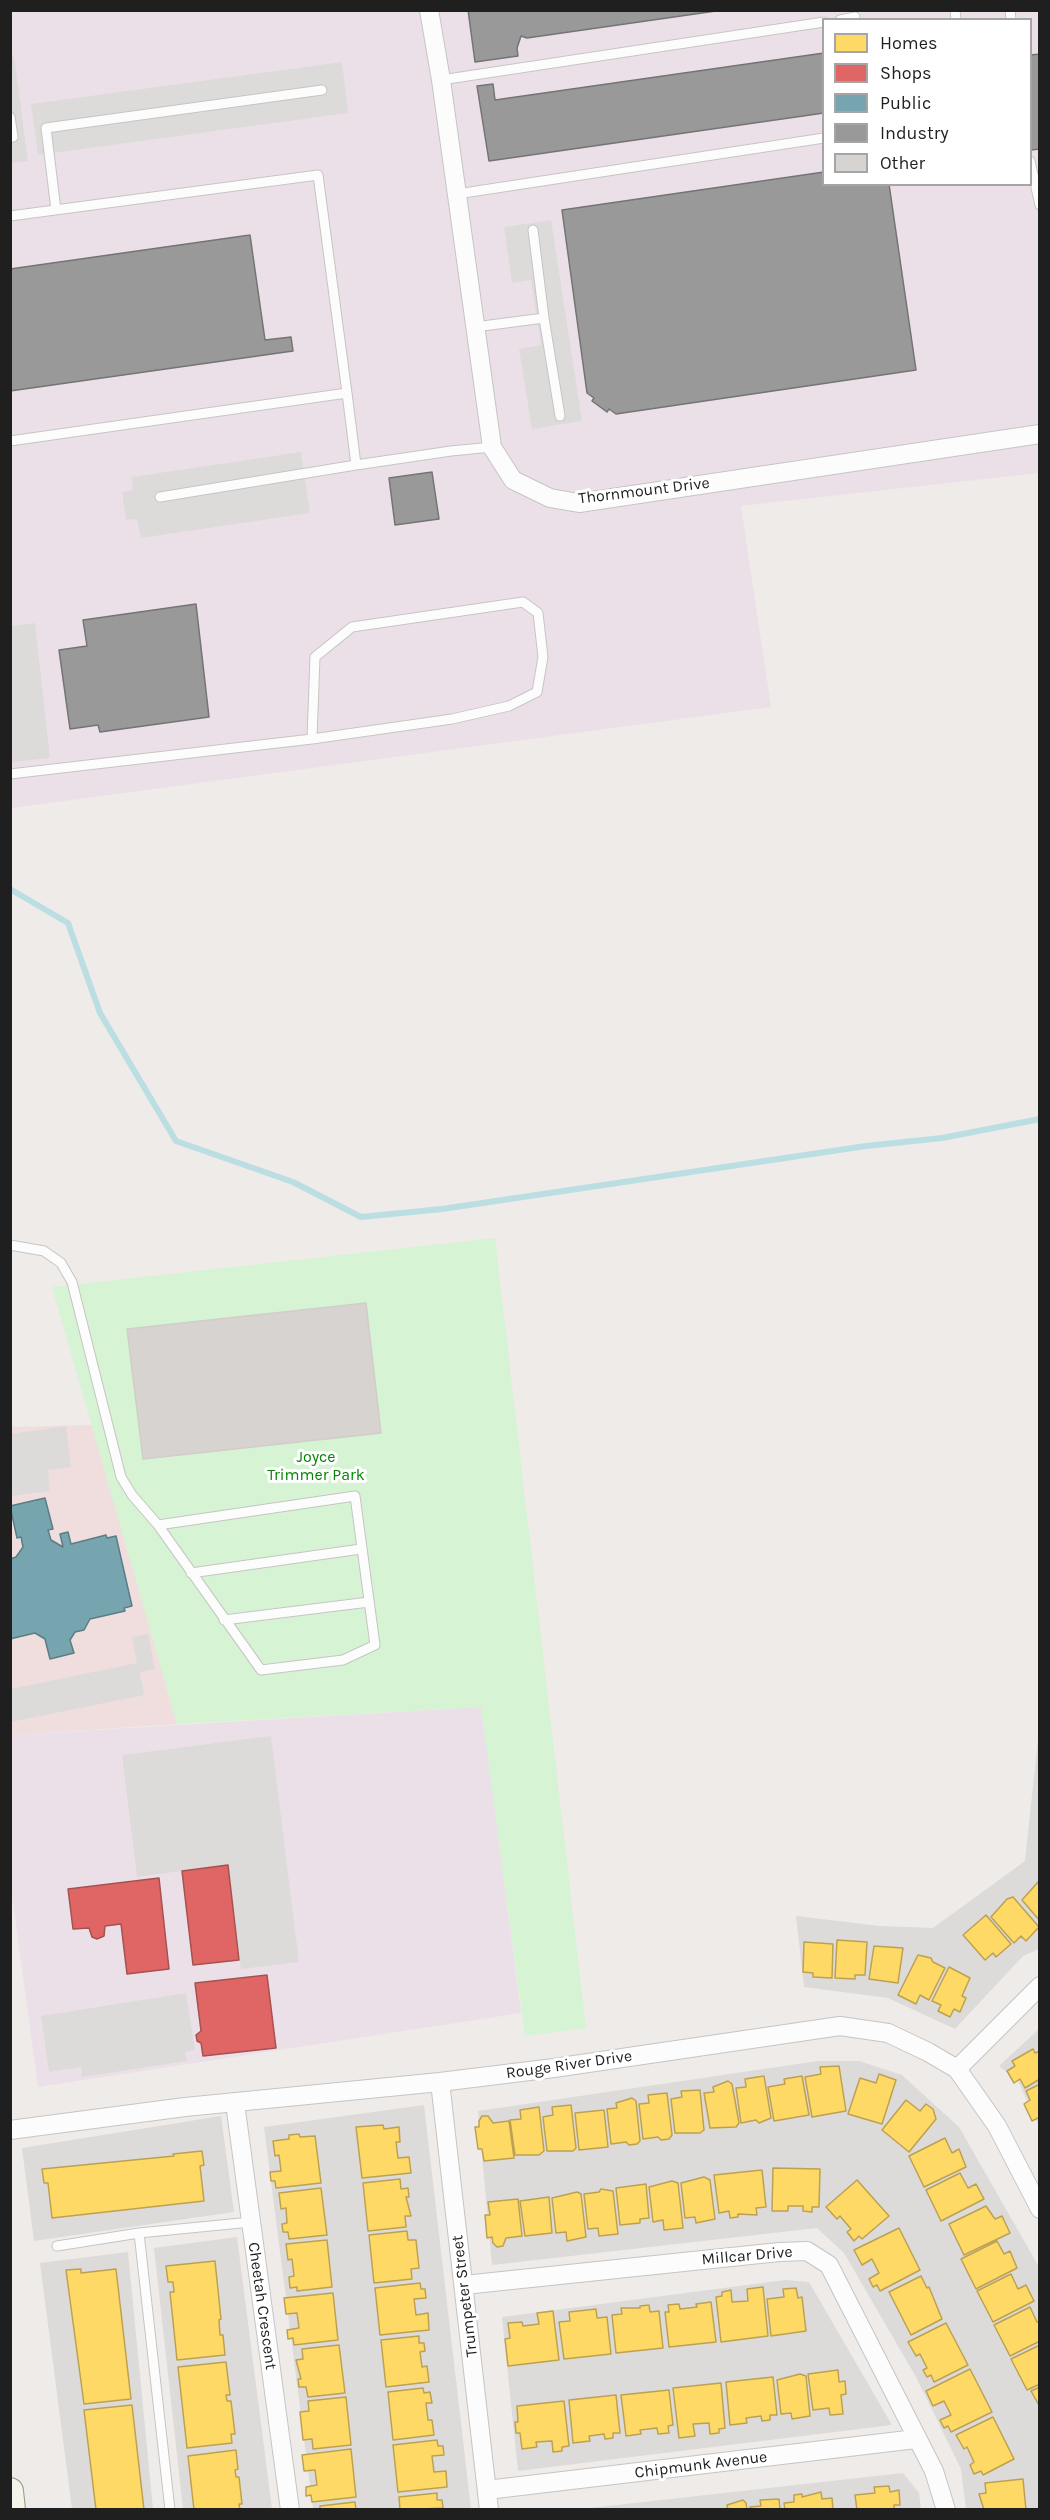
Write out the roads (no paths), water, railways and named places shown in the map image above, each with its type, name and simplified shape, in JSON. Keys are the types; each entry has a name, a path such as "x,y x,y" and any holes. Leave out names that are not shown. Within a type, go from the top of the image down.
{"main road":[{"path":"10,2491 12,2510"}],"street":[{"name":"Thornmount Drive","path":"429,10 441,80 492,447 513,480 550,498 579,503 1040,434"},
{"path":"957,2069 1040,1986"},
{"name":"Rouge River Drive","path":"10,2130 174,2108 440,2082 554,2068 840,2026 888,2033 957,2069 997,2126 1040,2209"},
{"name":"Trumpeter Street","path":"440,2082 489,2510"},
{"name":"Cheetah Crescent","path":"236,2103 290,2510"},
{"name":"Millcar Drive","path":"464,2285 807,2251 829,2265 934,2471 946,2510"},
{"name":"Chipmunk Avenue","path":"487,2490 916,2439"}],"lane":[{"path":"441,80 822,22"},
{"path":"56,210 46,128 322,90"},
{"path":"10,117 14,137 10,138"},
{"path":"457,194 822,138"},
{"path":"1032,170 1040,205"},
{"path":"10,216 318,176 356,465"},
{"path":"533,230 560,416"},
{"path":"475,327 544,318"},
{"path":"10,441 347,393"},
{"path":"160,497 451,450 492,447"},
{"path":"10,774 312,739 452,719 509,706 537,692 543,657 538,613 523,602 352,627 315,657 312,739"},
{"path":"10,1245 44,1251 61,1263 72,1282 122,1477 132,1495 158,1525 261,1670 343,1660 375,1645 356,1496 158,1525"},
{"path":"191,1573 361,1549"},
{"path":"224,1620 369,1602"},
{"path":"57,2246 140,2233 251,2222"},
{"path":"140,2233 170,2510"}],"waterway":[{"path":"10,889 68,923 100,1013 176,1141 293,1182 361,1217 442,1209 866,1146 942,1138 1040,1119"}],"park label":[{"name":"Joyce Trimmer Park","path":"316,1466"}]}
